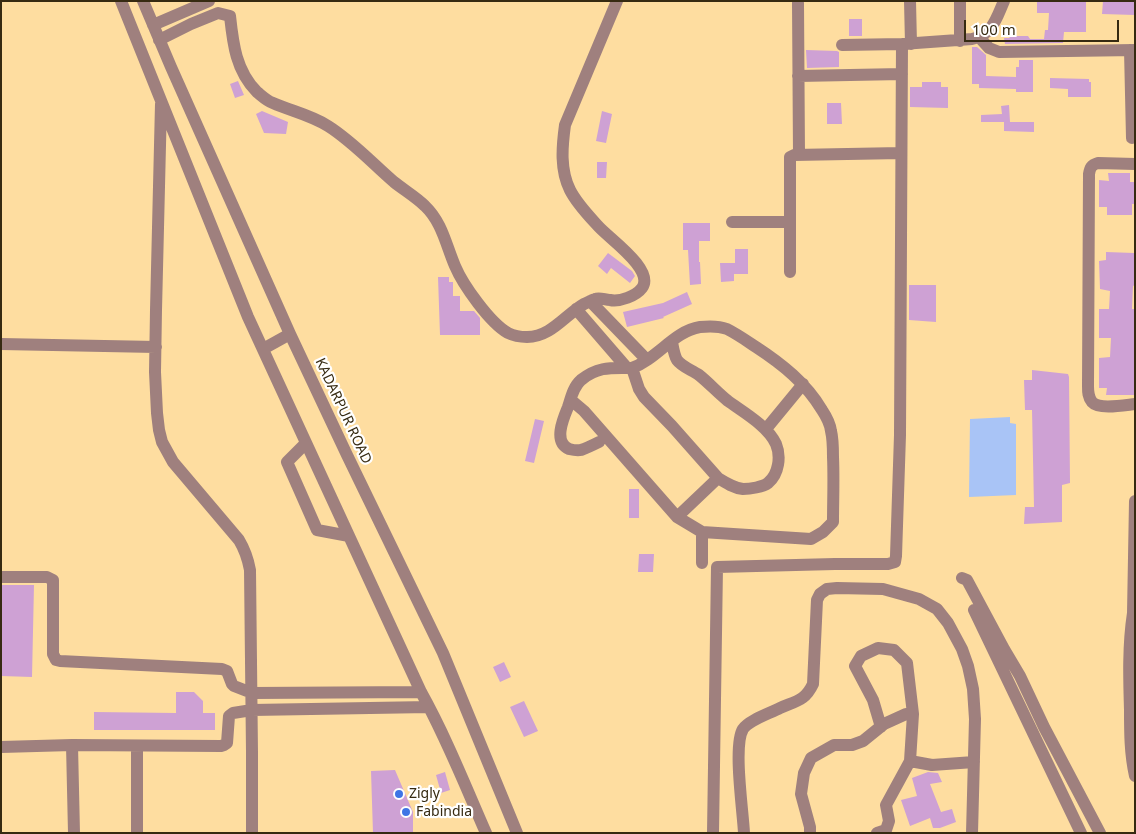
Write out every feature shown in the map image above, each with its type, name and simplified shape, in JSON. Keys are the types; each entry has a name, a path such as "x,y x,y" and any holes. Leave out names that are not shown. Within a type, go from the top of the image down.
{"street":[{"path":"121,1 246,312 486,833"},
{"name":"KADARPUR ROAD","path":"143,1 290,334 443,653 517,833"},
{"path":"153,25 185,7 209,1"},
{"path":"160,40 218,12 230,16 240,68 255,90 271,103 327,125 425,206 439,223 461,278 489,318 508,333 526,337 542,335 550,331 576,309 595,298 612,301 620,300 636,293 642,288 644,282 644,277 631,255 600,228 575,200 566,180 563,167 562,144 564,124 617,1"},
{"path":"713,833 717,567 888,564 895,562 900,435 902,74 907,44 910,1"},
{"path":"960,1 960,41"},
{"path":"842,45 907,44 979,38 993,26 1004,1"},
{"path":"790,66 794,2"},
{"path":"794,2 798,76 799,155"},
{"path":"979,38 989,48 999,52 1132,50 1132,138"},
{"path":"798,76 902,74"},
{"path":"161,99 156,347 159,430 162,442 173,462 239,540 245,549 248,559 250,570 252,693 252,833"},
{"path":"790,272 789,159 792,155 901,153"},
{"path":"1135,164 1098,163 1093,165 1090,168 1088,184 1089,397 1093,404 1101,406 1135,404"},
{"path":"732,222 790,222"},
{"path":"590,301 646,360"},
{"path":"576,309 629,368 644,397 718,478 734,487 743,489 763,486 768,483 777,469 778,453 775,441 766,430 698,375 680,363 672,342"},
{"path":"571,400 588,416 677,517 702,532 811,539 823,532 833,522 831,430 827,419 809,391 794,375 774,359 727,329 710,326 691,329 646,360 629,368 610,367 596,371 576,385 562,421 560,437 562,442 572,450 580,450 599,442"},
{"path":"263,349 290,334"},
{"path":"1,344 156,347"},
{"path":"766,430 803,384"},
{"path":"306,443 288,462 317,530 349,536"},
{"path":"677,517 718,478"},
{"path":"1135,500 1134,613 1129,661 1135,776"},
{"path":"702,532 702,563"},
{"path":"1,577 46,577 53,580 53,654 56,660 224,670 234,686 252,693 421,692"},
{"path":"1081,833 961,584 962,578 967,580 1020,676 1044,727 1100,833"},
{"path":"744,833 738,756 739,739 743,728 751,722 801,700 809,694 813,684 817,600 820,594 827,589 837,588 883,589 919,599 937,609 948,623 962,649 968,666 974,697 972,833"},
{"path":"881,727 874,700 855,666 861,656 878,648 894,650 907,663 913,714 910,761 886,805 888,821 883,832"},
{"path":"376,692 376,708"},
{"path":"319,693 319,709"},
{"path":"1,747 224,745 227,739 230,714 252,710 429,707"},
{"path":"810,833 801,794 804,774 811,758 834,746 852,745 863,741 881,727 906,714 913,714"},
{"path":"72,746 74,833"},
{"path":"137,746 137,833"},
{"path":"910,761 932,765 974,762"}],"water":[{"path":"1010,417 1010,423 1016,424 1016,495 969,497 970,419"}],"building":[{"path":"1037,1 1086,1 1086,32 1064,32 1063,43 1005,44 1004,38 1011,36 1028,36 1030,39 1044,39 1045,30 1048,30 1049,13 1037,13"},
{"path":"1103,1 1135,1 1135,15 1102,14"},
{"path":"849,19 862,19 862,36 849,36"},
{"path":"972,47 977,47 986,55 986,76 1016,77 1016,67 1019,67 1019,60 1033,60 1033,92 1016,92 1016,89 979,88 979,84 972,84"},
{"path":"806,50 839,52 839,67 807,68"},
{"path":"1050,78 1089,79 1089,82 1091,82 1091,97 1068,97 1068,89 1050,88"},
{"path":"238,81 244,95 235,98 230,84"},
{"path":"922,82 941,82 941,87 948,87 948,108 910,107 910,87 922,87"},
{"path":"827,103 841,103 842,124 827,124"},
{"path":"1009,105 1010,122 981,122 981,115 1002,114 1001,106"},
{"path":"262,111 288,122 286,134 264,133 256,114"},
{"path":"602,111 612,114 606,143 596,141"},
{"path":"1004,122 1034,122 1034,132 1004,131"},
{"path":"597,162 607,162 606,178 597,178"},
{"path":"1108,173 1130,173 1130,182 1135,182 1135,204 1132,204 1132,215 1107,215 1107,207 1099,207 1099,180 1109,181"},
{"path":"683,223 710,223 710,241 699,241 701,284 690,285 688,250 683,250"},
{"path":"735,249 748,249 748,274 734,274 734,281 721,282 720,263 735,263"},
{"path":"1106,252 1134,253 1135,285 1133,286 1132,309 1135,309 1135,395 1106,395 1107,388 1099,388 1099,358 1110,357 1111,338 1099,338 1099,309 1109,309 1110,291 1100,289 1099,261 1106,260"},
{"path":"608,253 632,271 635,276 630,283 611,268 607,274 598,266"},
{"path":"438,277 449,277 449,282 453,282 453,296 460,296 460,311 474,311 480,318 480,335 440,335"},
{"path":"909,285 936,285 936,322 909,320"},
{"path":"687,292 692,304 664,318 627,327 623,312 663,303"},
{"path":"1032,370 1068,374 1069,377 1070,483 1062,485 1062,522 1024,524 1025,507 1034,507 1032,410 1025,410 1024,380 1032,380"},
{"path":"535,419 544,421 534,463 525,461"},
{"path":"629,489 639,489 639,518 629,518"},
{"path":"639,554 654,554 653,572 638,572"},
{"path":"1,585 34,585 32,677 1,676"},
{"path":"504,662 511,677 500,682 493,667"},
{"path":"176,692 194,692 203,701 203,713 215,713 215,730 94,730 94,712 176,713"},
{"path":"524,701 538,731 524,737 510,707"},
{"path":"395,770 413,812 413,833 373,833 371,771"},
{"path":"445,772 450,790 441,793 436,775"},
{"path":"928,772 938,773 942,782 930,784 941,812 952,809 956,822 940,828 933,828 930,818 910,826 901,800 917,796 912,778"}],"place":[{"name":"Zigly","path":"399,794"},
{"name":"Fabindia","path":"406,812"}]}
